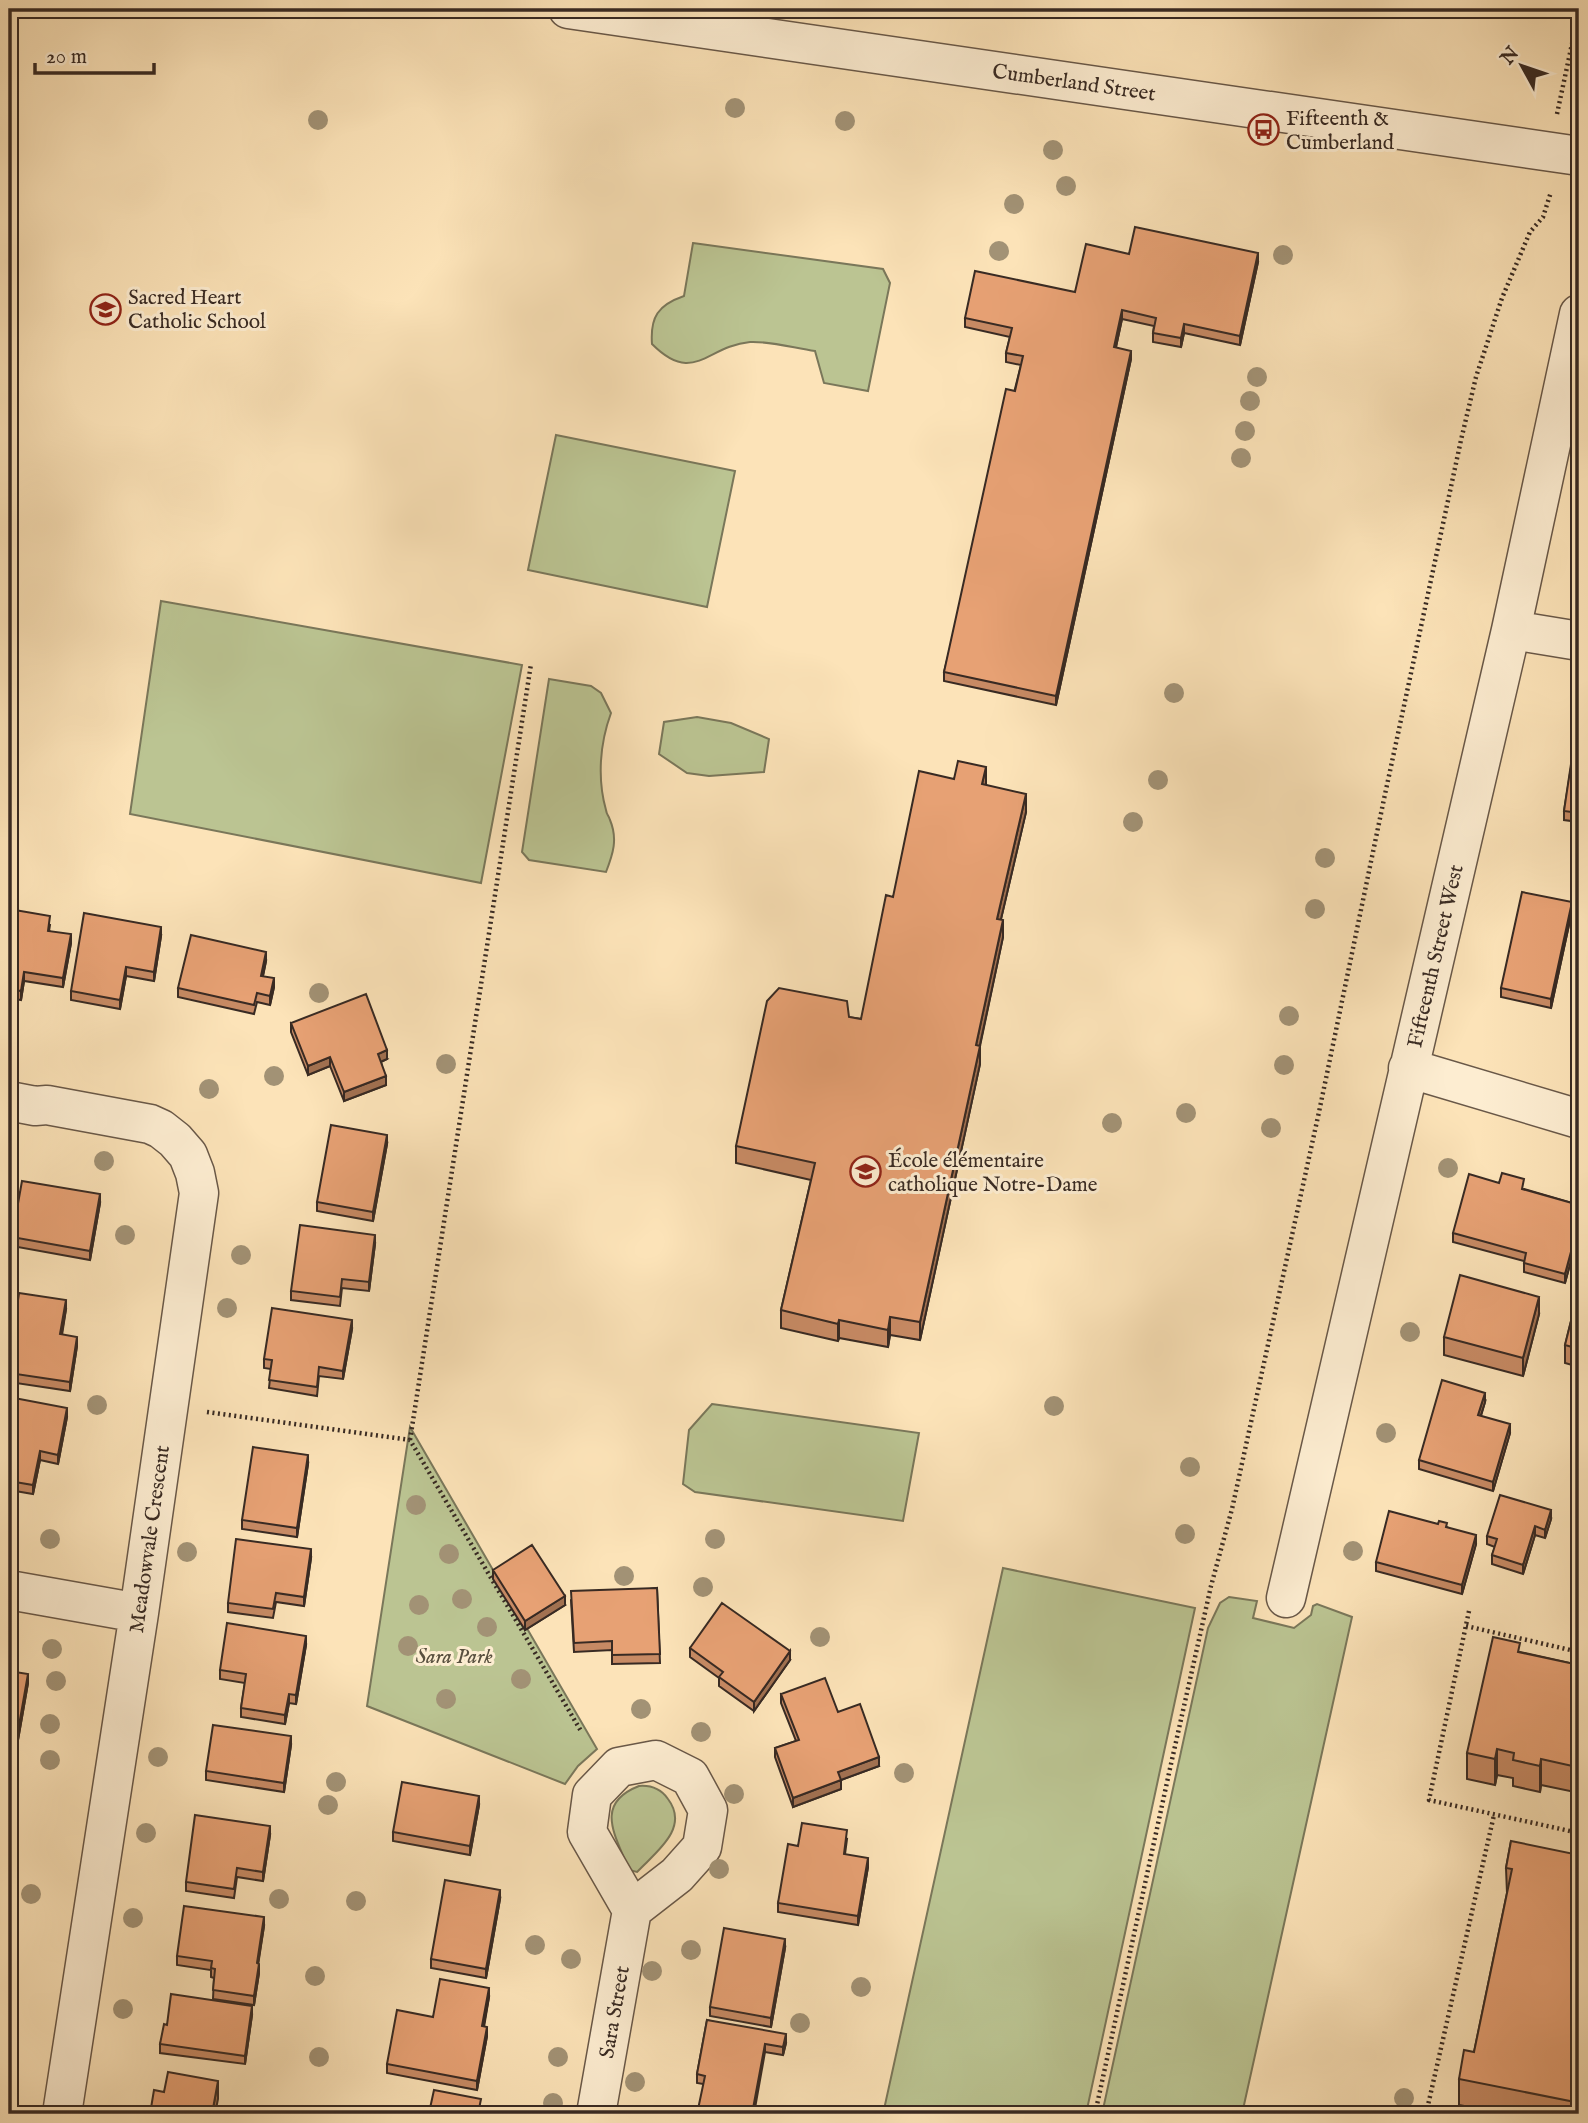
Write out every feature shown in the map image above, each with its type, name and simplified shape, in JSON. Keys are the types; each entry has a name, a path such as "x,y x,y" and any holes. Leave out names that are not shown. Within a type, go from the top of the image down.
{"street":[{"name":"Cumberland Street","path":"568,9 1565,154"},
{"name":"Fifteenth Street West","path":"1286,1598 1511,630 1579,314"},
{"path":"1511,630 1579,641"},
{"path":"1408,1068 1579,1119"},
{"name":"Meadowvale Crescent","path":"9,1101 35,1106 47,1105 150,1124 175,1140 188,1155 199,1193 139,1613 62,2114"},
{"path":"9,1590 139,1613"},
{"name":"Sara Street","path":"596,2114 632,1910"}],"path":[{"path":"1095,2114 1211,1586 1235,1496 1461,440 1476,377 1502,298 1530,232 1544,217 1548,208 1552,185 1565,154 1579,11"},
{"path":"531,664 410,1440 581,1731"},
{"path":"168,1407 410,1440"},
{"path":"1469,1611 1429,1800 1579,1833"},
{"path":"1466,1626 1579,1652"},
{"path":"1426,2114 1494,1814"}],"green space":[{"path":"693,243 883,269 890,283 868,391 824,383 815,351 750,342 735,345 690,363 679,362 666,356 652,344 652,326 662,308 684,296"},
{"path":"556,435 735,471 707,607 528,570"},
{"path":"161,601 522,665 481,883 130,814"},
{"path":"549,679 591,686 601,693 611,713 604,736 601,761 601,786 614,840 606,872 529,860 522,852"},
{"path":"697,717 731,723 769,739 764,772 709,776 687,773 659,754 664,722"},
{"path":"712,1404 919,1433 903,1521 695,1492 683,1484 689,1430"},
{"name":"Sara Park","path":"410,1427 597,1749 578,1766 565,1784 367,1706"},
{"path":"1003,1568 1195,1608 1086,2114 883,2114"},
{"path":"1229,1597 1257,1601 1253,1618 1294,1628 1311,1615 1313,1606 1317,1604 1352,1617 1242,2114 1102,2114 1208,1628 1220,1603"},
{"path":"639,1786 656,1788 662,1793 674,1810 675,1820 668,1839 637,1872 629,1870 614,1833 612,1812 616,1802 625,1793"}],"building":[{"path":"1135,227 1258,253 1240,336 1184,324 1181,338 1153,333 1156,318 1122,310 1114,347 1131,351 1056,696 944,672 1006,389 1015,391 1023,356 1006,353 1012,328 965,318 975,271 1075,292 1086,244 1129,254"},
{"path":"1579,717 1579,813 1564,811"},
{"path":"958,761 986,767 982,784 1026,794 997,919 1003,920 976,1045 980,1046 920,1322 890,1317 888,1330 839,1320 838,1324 781,1310 815,1163 736,1146 767,1001 779,988 847,1001 849,1017 861,1019 886,895 893,897 919,771 954,779"},
{"path":"1522,892 1572,902 1551,999 1501,988"},
{"path":"9,909 50,916 48,931 71,934 63,978 24,972 21,991 9,989"},
{"path":"84,913 161,927 154,972 126,967 120,1000 71,991"},
{"path":"191,935 266,952 261,976 274,978 270,996 257,993 254,1005 178,988"},
{"path":"366,994 387,1050 378,1054 386,1076 344,1092 330,1057 308,1066 291,1023"},
{"path":"331,1125 387,1135 373,1212 317,1202"},
{"path":"1502,1173 1524,1179 1522,1189 1579,1205 1579,1222 1565,1274 1524,1263 1526,1253 1453,1233 1469,1174 1499,1183"},
{"path":"22,1181 100,1194 90,1251 12,1237"},
{"path":"300,1225 375,1235 369,1282 342,1279 340,1297 291,1291"},
{"path":"1460,1275 1539,1297 1523,1358 1444,1337"},
{"path":"1579,1289 1579,1349 1565,1345"},
{"path":"19,1293 66,1300 60,1334 77,1337 70,1382 9,1373 9,1313 16,1314"},
{"path":"272,1308 352,1320 343,1371 319,1367 317,1387 269,1380 272,1360 264,1359"},
{"path":"1442,1380 1485,1393 1478,1415 1510,1424 1493,1482 1419,1460"},
{"path":"9,1397 67,1408 58,1455 40,1451 33,1485 9,1481"},
{"path":"253,1447 308,1455 297,1528 242,1520"},
{"path":"1500,1495 1551,1510 1545,1530 1535,1526 1523,1565 1492,1555 1497,1539 1487,1536"},
{"path":"1389,1511 1438,1524 1439,1521 1447,1523 1446,1527 1476,1535 1462,1585 1376,1562"},
{"path":"236,1539 311,1549 304,1597 276,1593 273,1609 228,1603"},
{"path":"532,1545 565,1596 525,1621 493,1570"},
{"path":"657,1588 660,1654 612,1655 612,1641 574,1643 571,1591"},
{"path":"722,1603 790,1651 754,1702 719,1677 723,1672 690,1648"},
{"path":"227,1623 306,1636 296,1695 289,1694 285,1715 241,1708 246,1674 220,1670"},
{"path":"1493,1637 1520,1643 1518,1652 1579,1665 1579,1778 1575,1777 1577,1767 1541,1759 1540,1766 1513,1760 1514,1753 1497,1749 1495,1759 1467,1753"},
{"path":"9,1671 28,1674 18,1731 9,1730"},
{"path":"825,1678 838,1712 860,1704 879,1757 838,1772 841,1780 793,1798 775,1748 799,1740 781,1694"},
{"path":"213,1725 291,1736 284,1783 206,1771"},
{"path":"9,1767 15,1768 9,1805"},
{"path":"402,1782 479,1796 470,1846 393,1832"},
{"path":"195,1815 270,1826 263,1872 237,1868 234,1889 186,1882"},
{"path":"802,1823 847,1830 844,1854 868,1858 858,1916 778,1903 788,1844 798,1846"},
{"path":"1511,1841 1579,1855 1579,2039 1572,2075 1579,2077 1579,2080 1575,2102 1459,2079 1464,2050 1474,2052 1512,1869 1506,1868"},
{"path":"445,1880 500,1890 486,1969 431,1959"},
{"path":"184,1906 264,1917 254,1996 213,1990 215,1969 211,1968 212,1961 177,1956"},
{"path":"724,1928 785,1939 771,2018 710,2007"},
{"path":"440,1979 489,1988 482,2026 487,2027 477,2081 387,2064 397,2010 433,2017"},
{"path":"171,1994 252,2006 245,2056 160,2044 164,2024 167,2025"},
{"path":"707,2020 786,2034 783,2047 765,2044 752,2114 697,2114 705,2076 697,2074"},
{"path":"168,2072 218,2081 212,2114 150,2114 154,2090 164,2092"},
{"path":"434,2090 481,2099 478,2114 396,2114 398,2107 429,2113"}],"place":[{"name":"Fifteenth & Cumberland","path":"1263,130"},
{"name":"Sacred Heart Catholic School","path":"105,309"},
{"name":"École élémentaire catholique Notre-Dame","path":"865,1172"}]}
